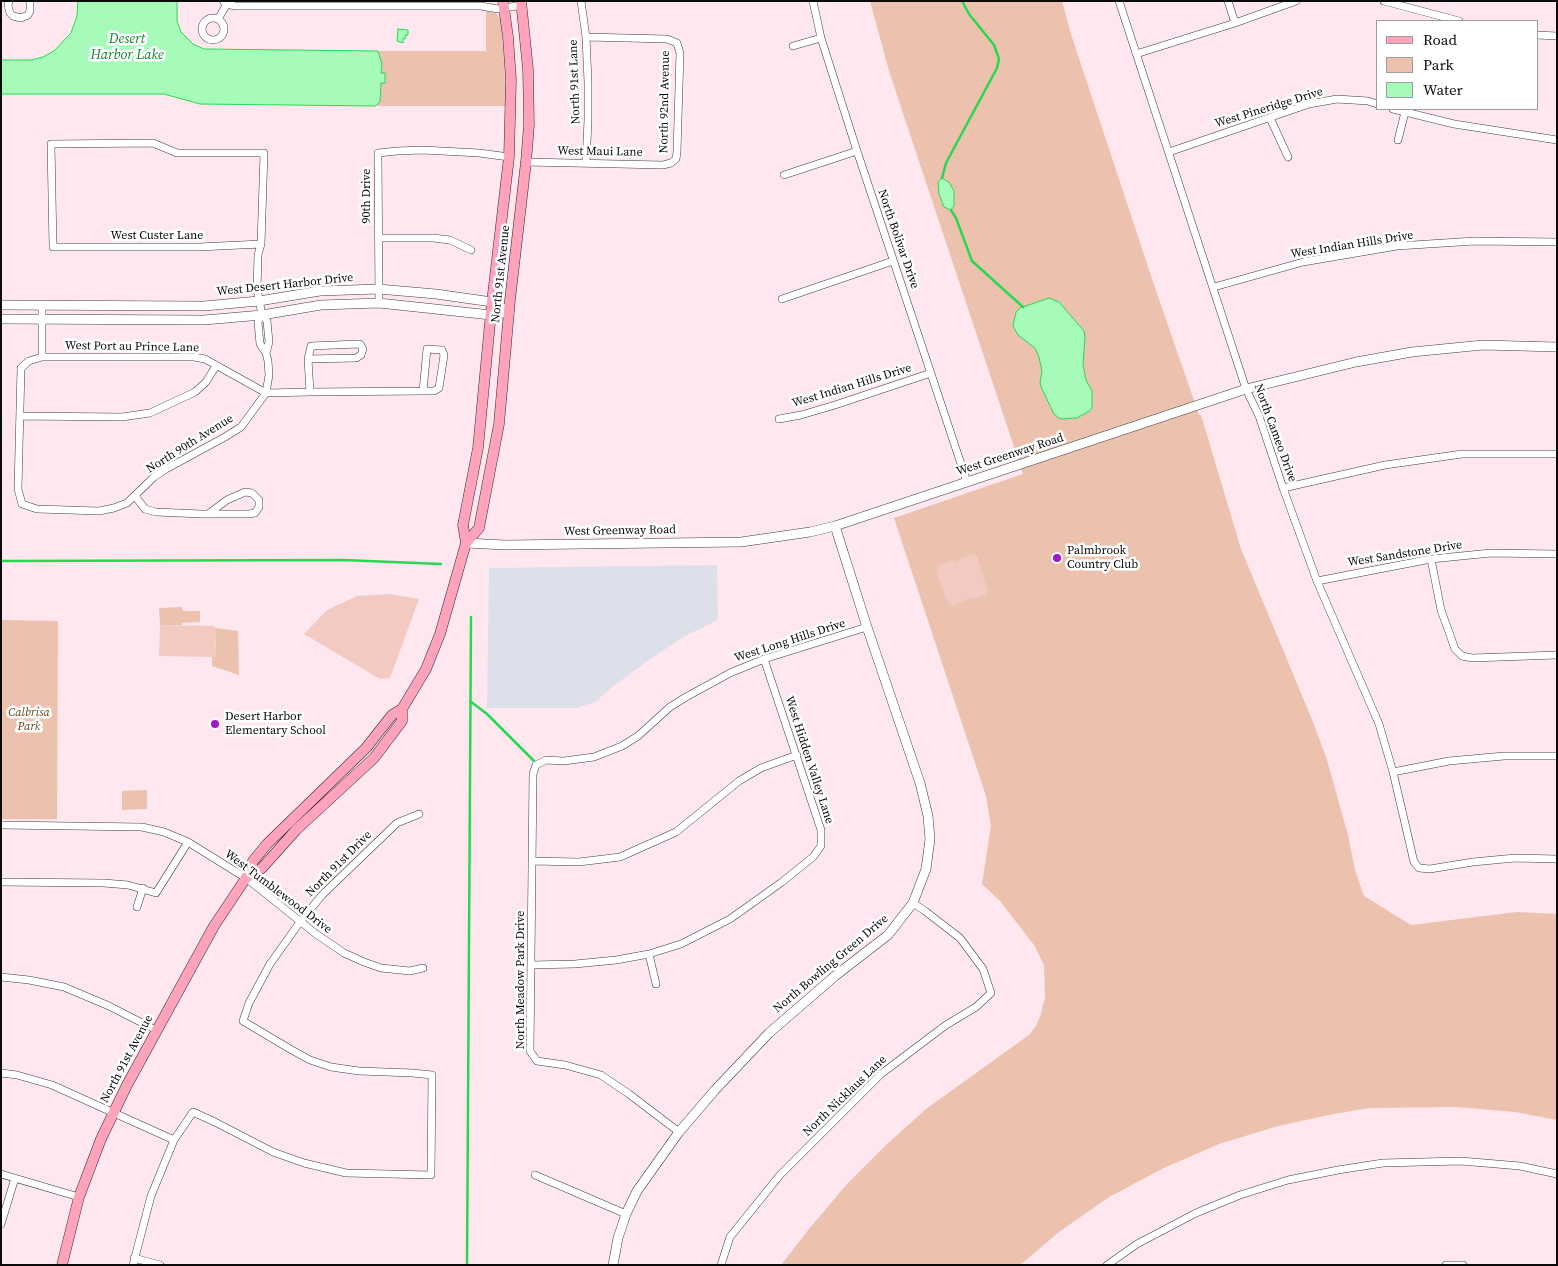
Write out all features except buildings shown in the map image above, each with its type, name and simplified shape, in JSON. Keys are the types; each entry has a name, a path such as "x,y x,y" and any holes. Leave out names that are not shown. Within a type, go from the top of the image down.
{"main road":[{"name":"North 91st Avenue","path":"466,543 479,528 499,424 509,312 526,162 529,125 528,69 521,3"},
{"name":"North 91st Avenue","path":"62,1265 79,1197 100,1139 156,1030 214,926 246,878 253,862 267,844 366,748 392,715 402,709 433,654 451,600 466,543 463,525 478,448 492,302 509,157 511,80 504,5"},
{"name":"North 91st Avenue","path":"246,878 262,868 296,830 374,758 394,734 402,720 402,709"},
{"path":"342,772 350,781"}],"street":[{"path":"6,4 13,16 21,18 25,17 30,11 30,1"},
{"name":"North 91st Lane","path":"581,1 586,37 588,120 586,163"},
{"name":"North Bolivar Drive","path":"813,1 821,38 856,151 967,482"},
{"name":"North Cameo Drive","path":"1119,1 1246,389 1259,416 1317,581 1378,724 1393,772 1414,862 1419,868 1430,869 1516,858 1557,859"},
{"path":"1228,1 1235,23"},
{"path":"1136,54 1235,23 1296,1"},
{"path":"1384,1 1455,20"},
{"path":"218,19 225,3 235,6 504,5 521,3"},
{"path":"1538,34 1557,36"},
{"name":"North 92nd Avenue","path":"586,37 667,39 676,43 680,53 678,142 677,155 674,161"},
{"path":"793,46 821,38"},
{"name":"West Pineridge Drive","path":"1169,152 1309,104 1337,99 1368,101 1376,104"},
{"path":"1397,110 1500,132 1557,140"},
{"path":"1398,140 1405,112"},
{"path":"1270,118 1288,157"},
{"name":"West Custer Lane","path":"153,143 177,152 264,153 261,244 199,247 53,248 51,144 153,143"},
{"name":"90th Drive","path":"379,303 378,153 423,150 479,153 509,157"},
{"path":"784,175 856,151"},
{"name":"West Maui Lane","path":"526,162 663,164 674,161"},
{"path":"378,238 433,238 450,240 471,250"},
{"name":"West Indian Hills Drive","path":"1214,287 1303,262 1397,246 1475,241 1557,242"},
{"path":"261,244 258,255 259,301 262,315 267,321 270,342 266,353 269,375 266,392"},
{"path":"782,299 894,261"},
{"name":"West Desert Harbor Drive","path":"1,305 204,306 259,301 320,291 378,289 436,294 492,302 509,312"},
{"name":"West Desert Harbor Drive","path":"1,319 204,320 262,315 321,305 379,303 491,315 509,312"},
{"path":"42,305 42,357 29,361 21,368 20,416 122,418 150,413 195,392 206,382 216,366"},
{"path":"308,359 356,358 361,355 363,349 360,344 311,346 308,359 310,392"},
{"name":"West Greenway Road","path":"466,543 513,545 741,542 810,532 835,526 1246,389 1356,362 1412,352 1483,345 1557,347"},
{"path":"427,349 442,350 444,355 439,388 434,391 423,391 427,349"},
{"name":"West Port au Prince Lane","path":"42,357 205,359 266,392 423,391"},
{"name":"West Indian Hills Drive","path":"779,419 835,405 931,373"},
{"name":"North 90th Avenue","path":"20,416 18,489 22,504 37,509 99,511 120,506 135,496 154,477 182,459 241,427 266,392"},
{"path":"1283,488 1385,465 1462,454 1557,454"},
{"path":"135,496 146,509 156,512 208,514 248,514 255,512 259,507 259,500 252,493 236,494 208,514"},
{"name":"North Bowling Green Drive","path":"613,1265 618,1238 626,1214 637,1191 679,1132 715,1090 764,1039 805,1001 888,935 913,903 926,870 930,839 928,816 920,783 835,526"},
{"name":"West Sandstone Drive","path":"1317,581 1432,559 1491,553 1557,554"},
{"path":"1432,559 1441,610 1455,649 1462,656 1472,658 1557,655"},
{"name":"West Long Hills Drive","path":"536,765 546,760 564,761 594,757 615,749 638,736 670,707 730,672 764,659 867,627"},
{"name":"West Hidden Valley Lane","path":"531,965 575,964 616,960 649,954 681,944 730,919 813,857 821,846 820,830 764,659"},
{"path":"533,861 579,862 620,857 676,832 739,781 761,768 797,755"},
{"path":"1393,772 1449,762 1504,756 1557,756"},
{"name":"North Meadow Park Drive","path":"536,765 533,774 530,1051 537,1061 565,1064 601,1075 630,1094 679,1132"},
{"name":"North 91st Drive","path":"174,1140 193,1112 273,1152 304,1163 346,1173 432,1176 432,1075 359,1071 331,1067 310,1060 243,1021 249,1003 270,964 322,895 397,823 419,814"},
{"name":"West Tumblewood Drive","path":"1,825 142,827 164,832 188,842 246,878 300,922 344,953 381,968 410,971 422,968"},
{"path":"1,882 104,883 143,888 156,893 188,842"},
{"path":"137,907 143,888"},
{"name":"North Nicklaus Lane","path":"721,1265 730,1238 780,1175 881,1074 946,1025 976,1007 991,993 983,969 960,938 925,910 913,903"},
{"path":"649,954 656,984"},
{"path":"1,977 64,987 109,1006 156,1030"},
{"path":"1,1073 17,1075 52,1085 174,1140 151,1196 133,1262 160,1265"},
{"path":"1107,1265 1137,1244 1196,1213 1240,1195 1297,1178 1384,1164 1461,1161 1520,1166 1557,1174"},
{"path":"1,1174 79,1197"},
{"path":"535,1176 626,1214"},
{"path":"1,1224 16,1178"},
{"path":"1446,1265 1463,1265"}],"shaded area":[{"path":"973,554 977,556 988,591 986,595 972,599 968,598 966,601 952,606 948,603 936,571 939,565 953,560 957,562 960,558"},
{"path":"717,565 718,620 685,636 646,662 595,702 576,708 487,708 489,568"},
{"path":"389,594 419,599 390,678 380,679 304,634 327,610 357,596"},
{"path":"160,625 215,626 216,657 159,656"}],"green space":[{"name":"Palmbrook Country Club","path":"870,1 1062,1 1071,34 1153,282 1199,415 1201,415 1241,549 1327,760 1348,835 1355,870 1364,896 1411,925 1517,912 1557,914 1557,1120 1515,1112 1457,1107 1369,1108 1334,1114 1278,1126 1219,1144 1164,1168 1109,1197 1059,1232 1020,1265 781,1265 847,1184 887,1144 926,1109 1029,1035 1036,1026 1045,997 1044,965 1034,945 1000,901 982,884 991,826 986,796 894,518 1023,474 889,71"},
{"path":"486,11 496,13 501,20 507,106 376,106 380,102 381,83 385,82 385,74 381,73 382,64 378,51 486,51"},
{"path":"182,607 183,611 200,611 200,622 182,623 182,625 160,625 159,608"},
{"name":"Calbrisa Park","path":"1,620 58,621 57,819 1,819"},
{"path":"215,628 238,631 239,675 212,666 212,657 216,657"},
{"path":"147,790 147,809 122,810 122,791"}],"water":[{"name":"Desert Harbor Lake","path":"78,1 177,1 177,21 181,32 193,44 204,49 378,51 382,64 381,73 385,73 385,83 381,83 380,102 375,106 200,104 164,94 1,94 1,60 31,60 43,57 54,51 71,33 77,16"},
{"path":"398,29 408,30 408,35 405,35 405,39 403,38 403,43 397,41"},
{"path":"942,178 949,182 954,191 954,206 951,210 944,207 939,194 938,182"},
{"path":"1049,298 1059,302 1084,331 1083,365 1086,380 1092,391 1092,407 1091,410 1077,418 1063,419 1054,414 1040,383 1042,371 1035,348 1018,335 1013,326 1016,312 1020,308"}],"waterway":[{"path":"942,178 946,163 997,68 999,59 994,45 969,14 962,1"},
{"path":"951,210 956,218 972,261 1023,307"},
{"path":"1,561 343,560 441,564"},
{"path":"467,1265 471,617"},
{"path":"470,701 487,714 534,761"}],"place":[{"name":"Palmbrook Country Club","path":"1057,558"},
{"name":"Desert Harbor Elementary School","path":"215,724"}]}
